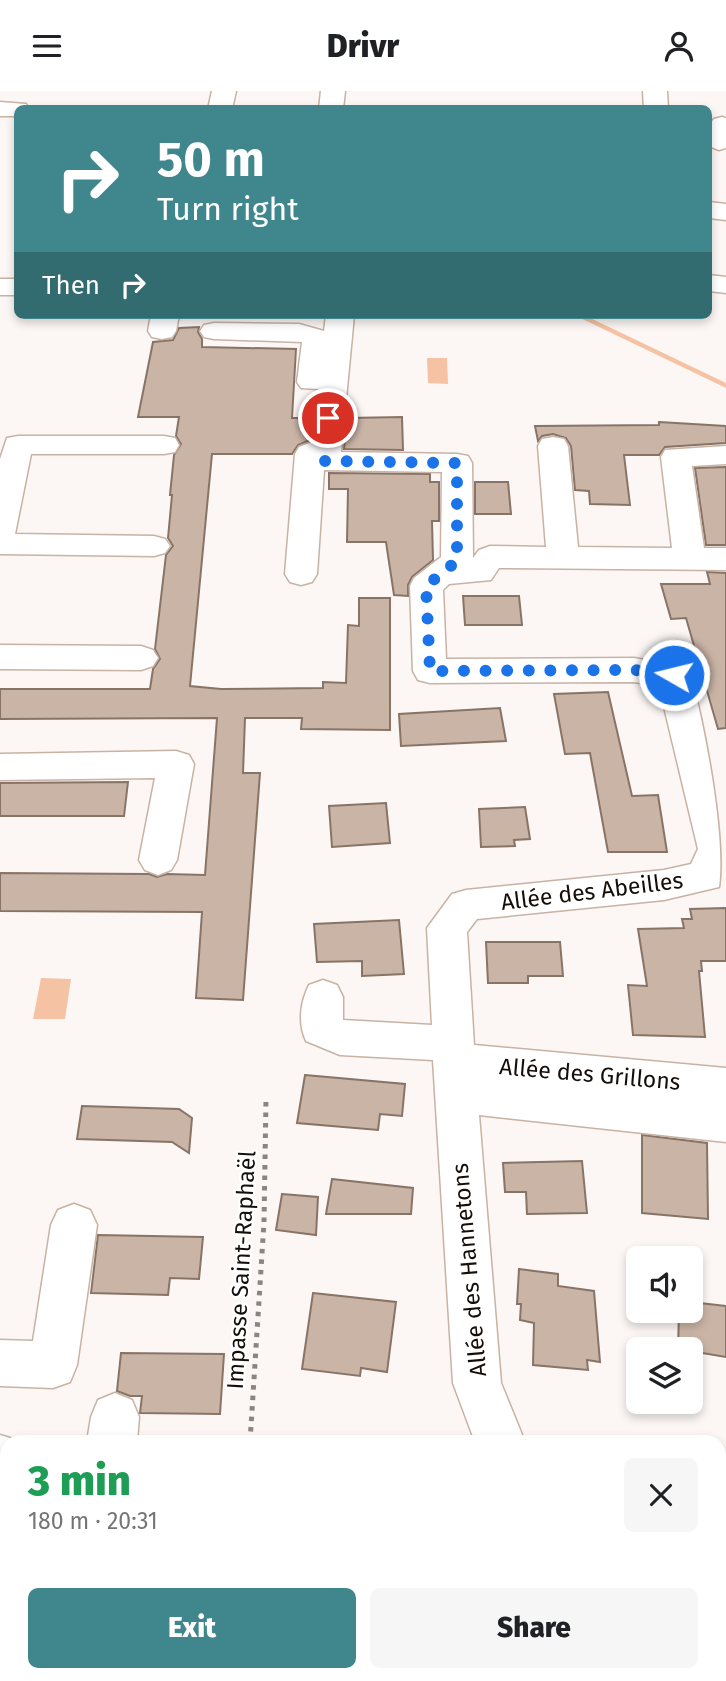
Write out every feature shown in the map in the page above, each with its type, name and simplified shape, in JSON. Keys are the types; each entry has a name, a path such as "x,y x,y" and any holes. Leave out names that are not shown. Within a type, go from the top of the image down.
{"street":[{"path":"301,574 339,319"},
{"path":"215,331 299,333 318,326 306,416 318,451 325,461 457,463 457,561 441,574"},
{"path":"0,532 18,446 164,445"},
{"path":"553,446 563,557"},
{"path":"689,551 676,457 726,454"},
{"path":"657,465 668,524 689,551"},
{"path":"0,544 154,546"},
{"path":"441,574 480,572 490,557 563,557 689,551 726,559"},
{"name":"Allée des Abeilles","path":"441,574 426,586 430,671 634,670 674,675 717,849 705,876 664,885 466,905 447,928 455,1066"},
{"path":"0,657 141,657"},
{"path":"0,767 176,764 158,860"},
{"path":"323,997 321,1029 340,1037 455,1066"},
{"name":"Allée des Grillons","path":"455,1066 726,1086"},
{"name":"Allée des Grillons","path":"455,1066 726,1123"},
{"name":"Allée des Hannetons","path":"455,1066 477,1383 497,1435"},
{"path":"0,1363 53,1365 74,1225"}],"path":[{"name":"Impasse Saint-Raphaël","path":"250,1435 264,1221 266,1099"}],"shaded area":[{"path":"427,358 447,358 448,384 428,383"},
{"path":"41,978 71,979 65,1019 33,1019"}],"building":[{"path":"199,327 202,347 296,349 292,418 312,418 310,440 298,445 292,454 212,454 190,686 221,689 323,688 323,682 346,683 348,625 359,626 359,598 390,598 390,730 301,729 302,718 245,718 243,773 260,773 243,1000 196,998 202,912 0,911 0,873 149,874 157,877 167,874 205,875 217,718 0,719 0,689 150,689 153,669 160,659 155,649 166,555 173,546 168,538 170,495 174,455 181,444 176,436 179,417 138,417 153,342 173,340 179,328"},
{"path":"402,417 403,450 344,449 347,418"},
{"path":"659,422 726,426 726,443 665,447 659,455 624,455 630,505 590,504 589,491 575,490 571,446 566,438 553,434 542,436 538,441 535,426 659,425"},
{"path":"726,467 726,545 706,545 695,468"},
{"path":"329,473 430,474 430,482 439,482 439,521 432,521 433,560 412,577 408,585 408,596 394,595 386,542 347,542 348,489 329,489"},
{"path":"475,482 508,482 511,514 475,514"},
{"path":"707,572 726,573 726,728 718,729 686,618 671,619 661,584 710,584"},
{"path":"463,596 519,596 522,625 465,625"},
{"path":"608,692 632,796 658,795 667,852 608,852 590,753 565,754 554,694"},
{"path":"500,708 506,741 401,746 399,714"},
{"path":"128,782 124,816 0,816 0,783"},
{"path":"386,803 390,843 332,847 329,806"},
{"path":"525,807 530,839 514,840 515,846 481,847 479,809"},
{"path":"726,908 726,961 701,961 702,971 699,971 705,1037 633,1035 628,985 647,986 638,929 684,928 682,919 692,919 690,909"},
{"path":"399,920 404,974 362,976 362,961 317,962 314,924"},
{"path":"486,942 560,942 563,976 528,976 528,983 488,983"},
{"path":"305,1075 405,1084 402,1116 380,1114 378,1130 297,1123"},
{"path":"82,1106 179,1109 192,1118 189,1153 172,1142 77,1139"},
{"path":"642,1135 707,1143 708,1219 642,1213"},
{"path":"582,1161 587,1213 527,1214 526,1192 505,1192 503,1163"},
{"path":"332,1179 413,1188 411,1214 326,1214"},
{"path":"282,1194 318,1197 316,1235 276,1230"},
{"path":"98,1235 203,1237 199,1279 170,1278 168,1295 91,1293"},
{"path":"519,1269 558,1274 558,1286 594,1291 600,1362 587,1360 588,1370 533,1365 534,1323 520,1320 521,1304 517,1304"},
{"path":"313,1293 396,1302 387,1372 361,1368 360,1376 302,1369"},
{"path":"703,1303 726,1306 726,1357 703,1353 703,1337 678,1337 679,1323 703,1323"},
{"path":"121,1353 224,1354 220,1414 140,1413 142,1396 130,1396 117,1391"}],"waterway":[{"path":"586,319 726,386"}],"route":[{"path":"328,418 325,461 457,463 457,561 426,586 430,671 634,670 674,675"}]}
